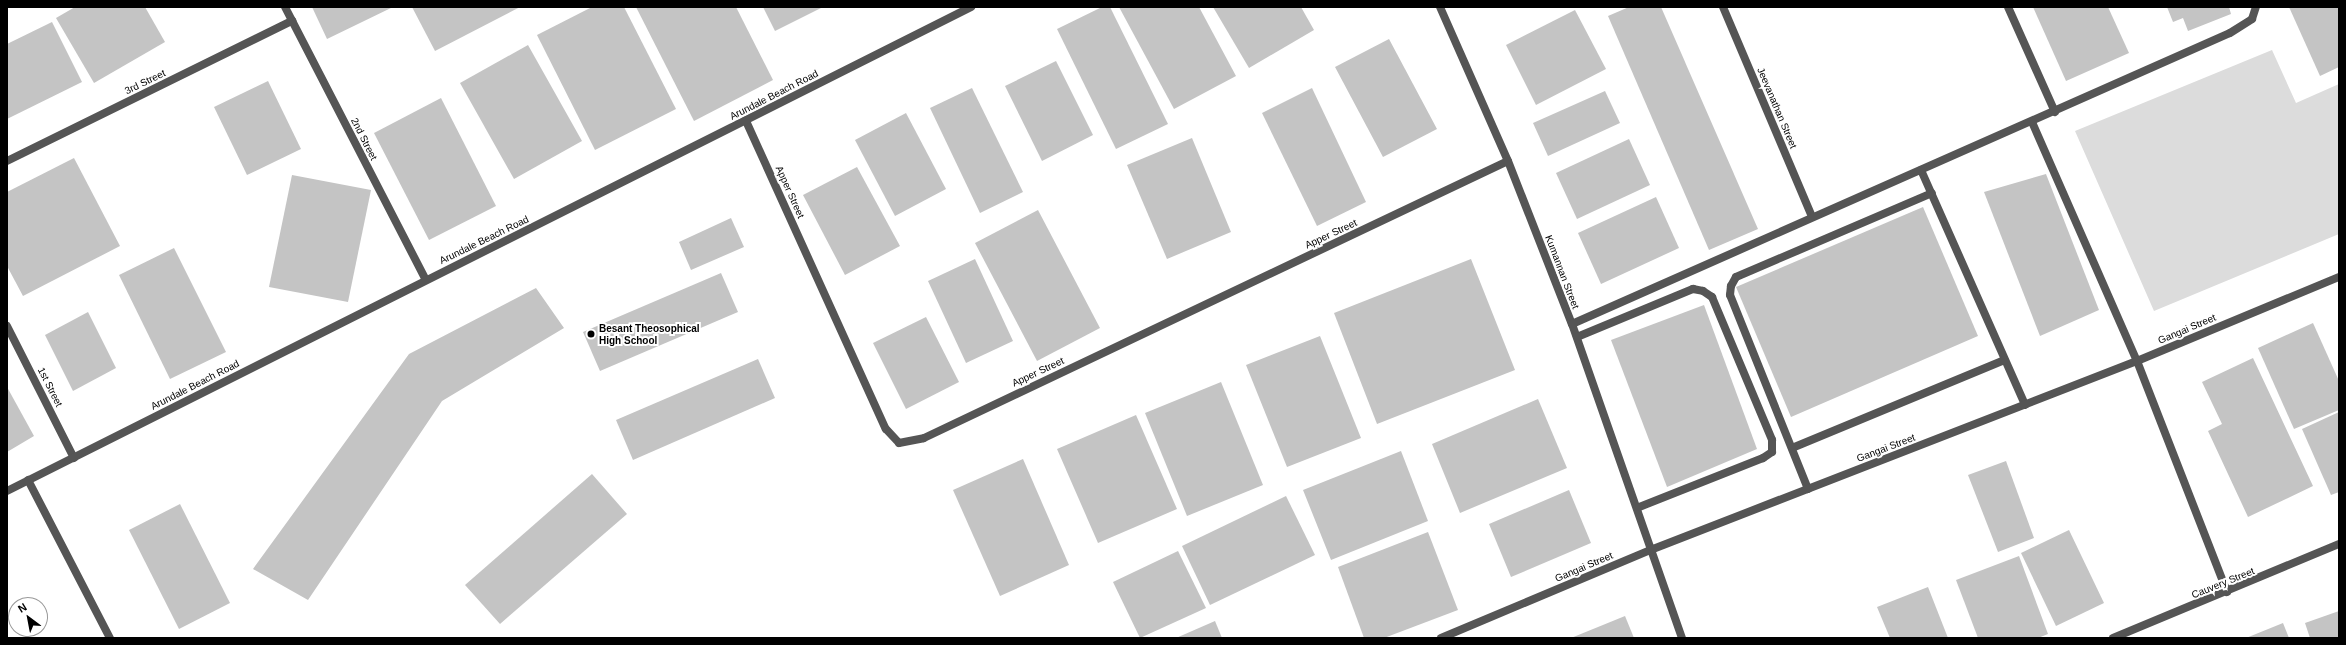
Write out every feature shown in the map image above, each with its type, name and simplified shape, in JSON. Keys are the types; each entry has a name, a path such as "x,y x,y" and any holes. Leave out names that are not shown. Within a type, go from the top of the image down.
{"street":[{"name":"2nd Street","path":"285,7 426,280"},
{"name":"Arundale Beach Road","path":"7,491 971,7"},
{"name":"Kumannan Street","path":"1440,7 1508,161 1577,337 1639,507 1682,638"},
{"name":"Jeevanathan Street","path":"1723,7 1812,217"},
{"path":"2008,7 2055,112"},
{"path":"1572,324 1812,217 2055,112 2230,33 2252,19 2256,7"},
{"name":"3rd Street","path":"7,161 292,21"},
{"name":"Apper Street","path":"746,121 886,429 899,443 924,438 1508,161"},
{"path":"2032,122 2137,361 2227,592"},
{"path":"1921,170 2025,405"},
{"path":"1808,488 1730,294 1731,286 1736,277 1932,193"},
{"name":"Gangai Street","path":"1441,638 1653,549 2137,361 2339,277"},
{"path":"1577,337 1693,290 1703,291 1712,297 1772,440 1772,452 1763,458 1639,507"},
{"name":"1st Street","path":"7,326 74,458"},
{"path":"1792,448 2004,360"},
{"path":"28,480 110,638"},
{"name":"Cauvery Street","path":"2113,638 2227,592 2339,544"}],"shaded area":[{"path":"2272,50 2296,103 2339,84 2339,234 2154,311 2075,131"}],"building":[{"path":"75,7 145,7 165,42 94,83 56,18"},
{"path":"312,7 393,7 327,39"},
{"path":"412,7 520,7 435,51"},
{"path":"592,7 624,7 676,109 595,150 537,35"},
{"path":"636,7 736,7 773,80 694,121"},
{"path":"763,7 823,7 775,31"},
{"path":"1102,7 1110,7 1168,124 1116,149 1057,29"},
{"path":"1119,7 1199,7 1236,76 1174,109"},
{"path":"1213,7 1301,7 1314,30 1249,68"},
{"path":"1629,7 1661,7 1758,229 1709,250 1608,16"},
{"path":"2033,7 2108,7 2129,53 2066,81"},
{"path":"2167,7 2229,7 2231,14 2188,31 2183,18 2173,22"},
{"path":"2289,7 2339,7 2339,67 2320,76"},
{"path":"1575,10 1606,69 1536,105 1506,45"},
{"path":"52,22 82,82 7,119 7,44"},
{"path":"1389,39 1437,129 1383,157 1335,67"},
{"path":"528,45 582,141 514,179 460,83"},
{"path":"1056,61 1093,135 1042,161 1005,86"},
{"path":"268,81 301,149 247,175 214,107"},
{"path":"972,88 1023,192 980,213 930,108"},
{"path":"1312,88 1366,202 1317,226 1262,113"},
{"path":"1605,91 1620,123 1548,156 1533,123"},
{"path":"441,98 496,206 429,240 374,133"},
{"path":"906,113 946,189 895,216 855,140"},
{"path":"1192,138 1231,232 1167,259 1127,165"},
{"path":"1629,139 1650,185 1577,219 1556,173"},
{"path":"74,158 120,246 23,296 7,266 7,192"},
{"path":"857,167 900,246 845,275 803,195"},
{"path":"2046,174 2099,310 2040,336 1984,192"},
{"path":"292,175 371,190 348,302 269,287"},
{"path":"1656,197 1679,248 1601,284 1578,233"},
{"path":"1923,207 1978,336 1791,417 1736,287"},
{"path":"1038,210 1100,328 1037,361 975,243"},
{"path":"731,218 744,247 691,270 679,242"},
{"path":"174,248 226,352 170,379 119,275"},
{"path":"975,259 1013,341 966,363 928,281"},
{"path":"1471,259 1515,370 1377,424 1334,313"},
{"path":"721,273 738,312 600,371 583,332"},
{"path":"536,288 564,328 442,401 308,600 253,569 409,354"},
{"path":"1704,305 1757,449 1667,487 1611,340"},
{"path":"88,312 116,368 73,391 45,335"},
{"path":"926,317 959,382 906,409 873,343"},
{"path":"2313,323 2339,381 2339,410 2294,429 2258,348"},
{"path":"1320,336 1361,438 1287,467 1246,365"},
{"path":"2253,358 2313,486 2248,517 2208,431 2222,424 2202,382"},
{"path":"758,359 775,398 633,460 616,420"},
{"path":"1221,382 1263,485 1187,516 1145,413"},
{"path":"7,387 34,436 7,452"},
{"path":"1538,399 1567,468 1460,513 1432,444"},
{"path":"2339,412 2339,492 2331,495 2302,429"},
{"path":"1136,415 1177,509 1098,543 1057,449"},
{"path":"1401,451 1428,521 1331,560 1303,490"},
{"path":"1023,459 1069,565 1000,596 953,490"},
{"path":"2006,461 2034,538 1998,552 1968,475"},
{"path":"592,474 627,514 500,624 465,585"},
{"path":"1569,490 1591,543 1511,577 1489,524"},
{"path":"1286,496 1315,555 1210,605 1182,546"},
{"path":"180,504 230,603 179,629 129,530"},
{"path":"2069,530 2104,603 2056,626 2021,553"},
{"path":"1428,532 1458,610 1384,638 1364,638 1338,567"},
{"path":"1178,551 1206,608 1140,638 1113,582"},
{"path":"2019,556 2048,634 2038,638 1978,638 1956,580"},
{"path":"1928,587 1948,638 1890,638 1877,607"},
{"path":"2339,611 2339,638 2310,638 2305,623"},
{"path":"1625,616 1634,638 1571,638"},
{"path":"1215,621 1222,638 1176,638"},
{"path":"2283,623 2289,638 2246,638"}],"place":[{"name":"Besant Theosophical High School","path":"591,334"}]}
